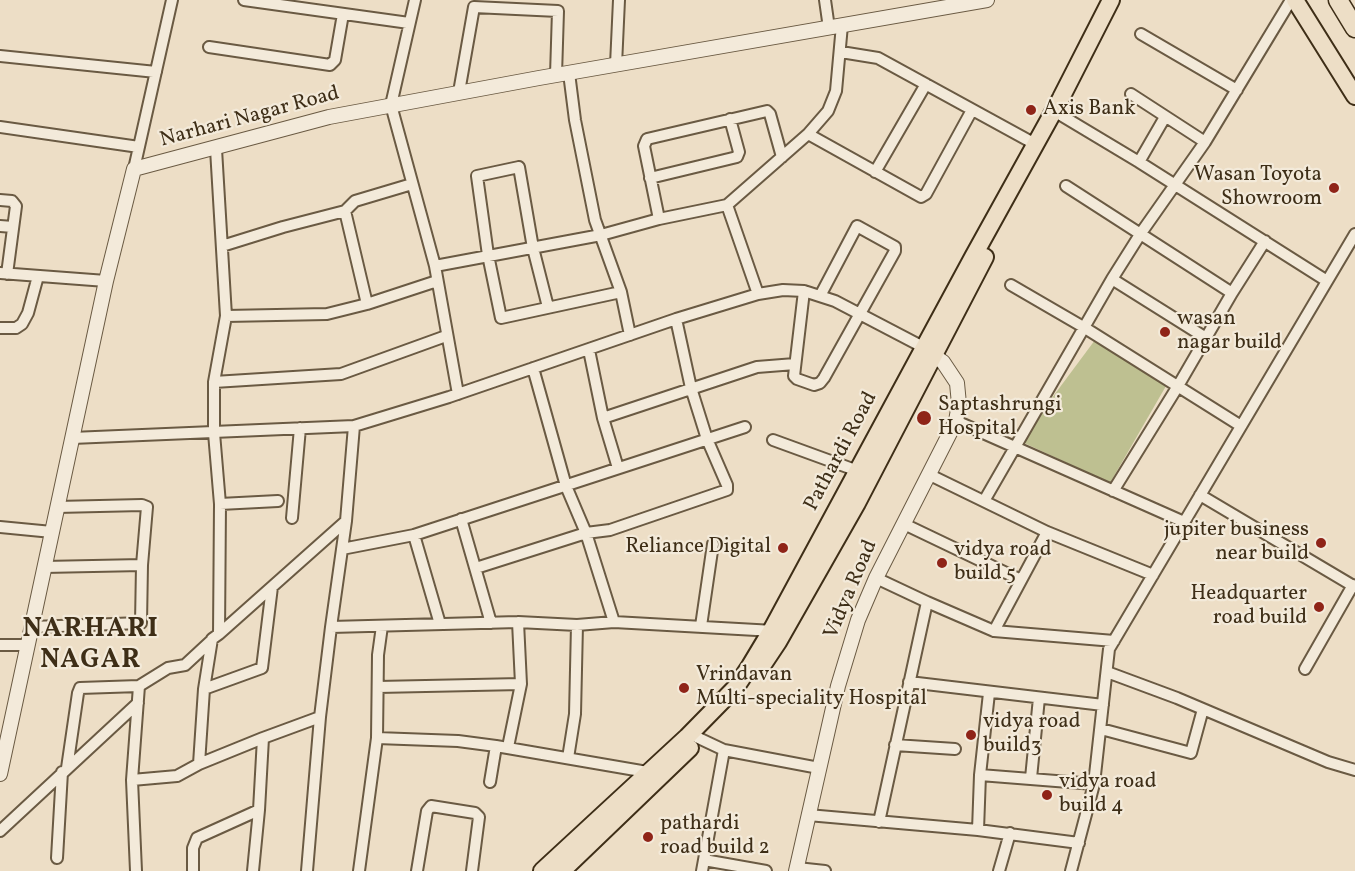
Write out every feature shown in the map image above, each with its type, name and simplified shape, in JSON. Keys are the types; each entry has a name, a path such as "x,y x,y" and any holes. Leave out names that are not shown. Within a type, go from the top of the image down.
{"highway":[{"path":"1338,0 1355,28"}],"main road":[{"name":"Pathardi Road","path":"542,871 655,774 694,737 736,687 777,632 858,471 929,352 1035,144 1057,114 1111,0"},
{"path":"777,632 856,503 929,352 1057,114 1124,0"},
{"path":"1293,0 1355,96"},
{"path":"562,871 655,774"}],"street":[{"path":"0,774 3,749 32,627 106,281 172,0"},
{"path":"244,0 409,24"},
{"path":"415,0 391,105 435,266 458,394"},
{"path":"616,65 619,0"},
{"path":"435,266 601,235 659,219 727,205 808,134 828,111 833,100 841,52 836,27 825,0"},
{"name":"Narhari Nagar Road","path":"134,169 329,117 459,92 987,0"},
{"path":"984,501 1112,279 1141,233 1205,142 1293,0"},
{"path":"459,92 474,7 558,11 562,74 575,120 594,220 621,292 630,335"},
{"path":"209,47 330,65 335,60 343,14"},
{"path":"1141,34 1237,90"},
{"path":"841,52 878,58 1035,144"},
{"path":"0,56 156,72"},
{"path":"875,172 926,84"},
{"path":"1131,94 1205,142"},
{"path":"808,134 918,196 924,196 972,110"},
{"path":"659,219 644,146 647,139 764,111 769,112 782,157"},
{"path":"1057,114 1139,162 1328,281"},
{"path":"1139,162 1165,117"},
{"path":"650,178 737,158 739,152 730,119"},
{"path":"0,127 139,147"},
{"path":"199,764 204,689 216,637 220,504 214,432 214,382 226,316 216,148"},
{"path":"548,307 533,248 519,167 477,176 488,255 501,318 621,292"},
{"path":"222,246 345,211 355,201 412,184"},
{"path":"1066,186 1232,292"},
{"path":"0,200 15,203 4,273 106,281"},
{"path":"727,205 758,294"},
{"path":"345,211 367,304"},
{"path":"0,226 13,227"},
{"path":"804,291 794,376 809,384 820,383 896,248 860,226 856,227 820,296"},
{"path":"1071,871 1094,784 1109,650 1355,234"},
{"path":"1113,491 1265,241"},
{"path":"0,328 16,328 22,324 28,313 38,276"},
{"path":"1112,279 1206,338"},
{"path":"226,316 319,315 367,304 437,281"},
{"path":"1011,285 1085,328 1241,426"},
{"path":"72,438 354,426 458,394 676,319 758,294 783,290 804,291 820,296 860,314 929,352"},
{"path":"476,568 586,533 610,530 725,492 727,485 707,439 691,388 676,319"},
{"path":"214,382 341,374 446,336"},
{"path":"589,350 603,418 618,468"},
{"name":"Vidya Road","path":"796,869 819,768 858,620 876,578 956,421 959,405 957,383 949,369 929,352"},
{"path":"603,418 757,367 795,364"},
{"path":"533,368 566,486 586,533 614,622"},
{"path":"956,421 1184,522"},
{"path":"307,871 320,717 346,521 354,426"},
{"path":"342,549 414,535 745,427"},
{"path":"292,518 300,428"},
{"path":"773,440 858,471"},
{"path":"930,475 1047,532 1153,575"},
{"path":"1200,495 1354,586 1305,669"},
{"path":"220,504 278,501"},
{"path":"32,627 141,623 142,565 147,507 142,505 57,507"},
{"path":"461,519 491,623"},
{"path":"57,858 64,770 80,688 139,686 168,668 185,665 346,521"},
{"path":"904,524 1021,580"},
{"path":"0,527 52,532"},
{"path":"994,631 1047,532"},
{"path":"414,535 440,624"},
{"path":"702,626 713,544"},
{"path":"44,567 142,565"},
{"path":"876,578 994,631 1114,641"},
{"path":"204,689 262,668 272,587"},
{"path":"879,822 927,602"},
{"path":"331,627 519,622 577,625 614,622 777,632"},
{"path":"508,747 520,684 519,622"},
{"path":"568,758 575,714 577,625"},
{"path":"359,871 377,738 378,655 382,626"},
{"path":"0,645 28,645"},
{"path":"1107,672 1203,709 1328,762 1355,770"},
{"path":"909,682 1103,705"},
{"path":"378,687 520,684"},
{"path":"136,871 132,780 139,686"},
{"path":"978,830 980,775 989,693"},
{"path":"1031,778 1039,698"},
{"path":"0,831 138,703"},
{"path":"1101,729 1191,753 1203,709"},
{"path":"132,780 174,777 199,764 320,717"},
{"path":"694,737 724,750 819,768"},
{"path":"253,871 263,738"},
{"path":"377,738 458,741 508,747 655,774"},
{"path":"895,745 955,749"},
{"path":"490,782 496,746"},
{"path":"724,750 703,866 766,871"},
{"path":"980,775 1094,784"},
{"path":"417,871 426,811 431,806 475,813 479,817 472,871"},
{"path":"193,871 193,848 197,838 259,810"},
{"path":"808,815 1010,833 1079,843"},
{"path":"999,871 1010,833"},
{"path":"796,869 825,871"}],"green space":[{"path":"1095,340 1166,386 1110,483 1020,441"}],"place":[{"name":"Axis Bank","path":"1031,110"},
{"name":"Wasan Toyota Showroom","path":"1334,188"},
{"name":"wasan nagar build","path":"1165,332"},
{"name":"Saptashrungi Hospital","path":"924,418"},
{"name":"jupiter business near build","path":"1321,543"},
{"name":"Reliance Digital","path":"783,548"},
{"name":"vidya road build 5","path":"942,563"},
{"name":"Headquarter road build","path":"1319,607"},
{"name":"Vrindavan Multi-speciality Hospital","path":"684,688"},
{"name":"vidya road build3","path":"971,735"},
{"name":"vidya road build 4","path":"1047,795"},
{"name":"pathardi road build 2","path":"648,837"}],"district":[{"name":"NARHARI NAGAR","path":"91,646"}]}
